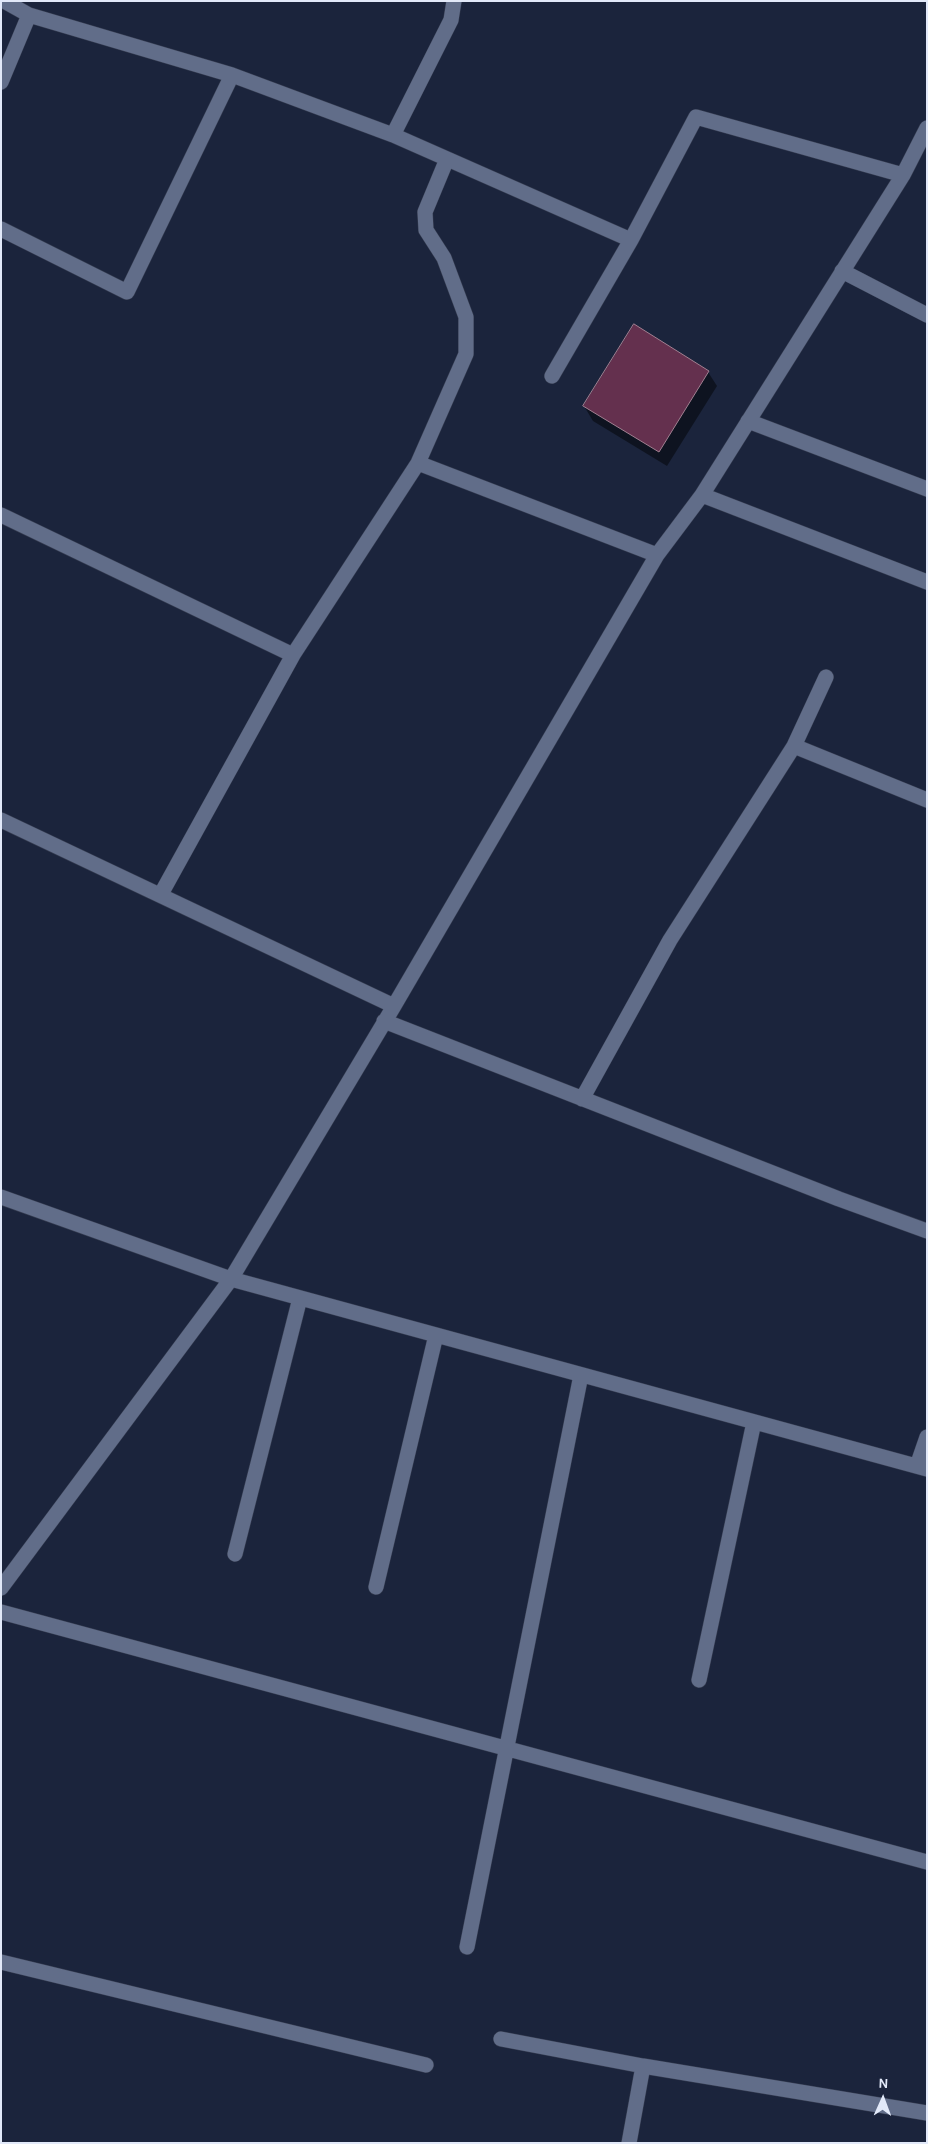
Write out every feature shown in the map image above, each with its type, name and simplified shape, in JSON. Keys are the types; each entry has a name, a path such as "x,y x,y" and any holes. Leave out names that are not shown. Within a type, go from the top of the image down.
{"street":[{"path":"4,1 29,15 232,74 393,135 631,240"},
{"path":"393,135 451,20 454,1"},
{"path":"1,82 29,15"},
{"path":"1,229 127,292 232,74"},
{"path":"552,376 631,240 696,117 903,175"},
{"path":"1,1588 231,1279 394,1006 657,555 702,494 903,175 927,128"},
{"path":"160,894 293,655 421,456 466,354 466,317 444,258 426,230 426,212 447,159"},
{"path":"842,271 927,315"},
{"path":"748,421 927,489"},
{"path":"421,456 657,555"},
{"path":"702,494 927,582"},
{"path":"1,515 293,655"},
{"path":"582,1098 670,940 794,746 826,677"},
{"path":"794,746 927,800"},
{"path":"1,820 394,1006"},
{"path":"384,1021 839,1199 927,1230"},
{"path":"1,1197 231,1279 922,1467 927,1437"},
{"path":"235,1554 300,1298"},
{"path":"376,1587 436,1335"},
{"path":"467,1947 581,1375"},
{"path":"699,1680 754,1422"},
{"path":"1,1612 927,1862"},
{"path":"1,1962 426,2065"},
{"path":"501,2038 643,2066 927,2113"},
{"path":"628,2143 643,2066"}],"building":[{"path":"634,324 709,371 659,452 583,406"}]}
